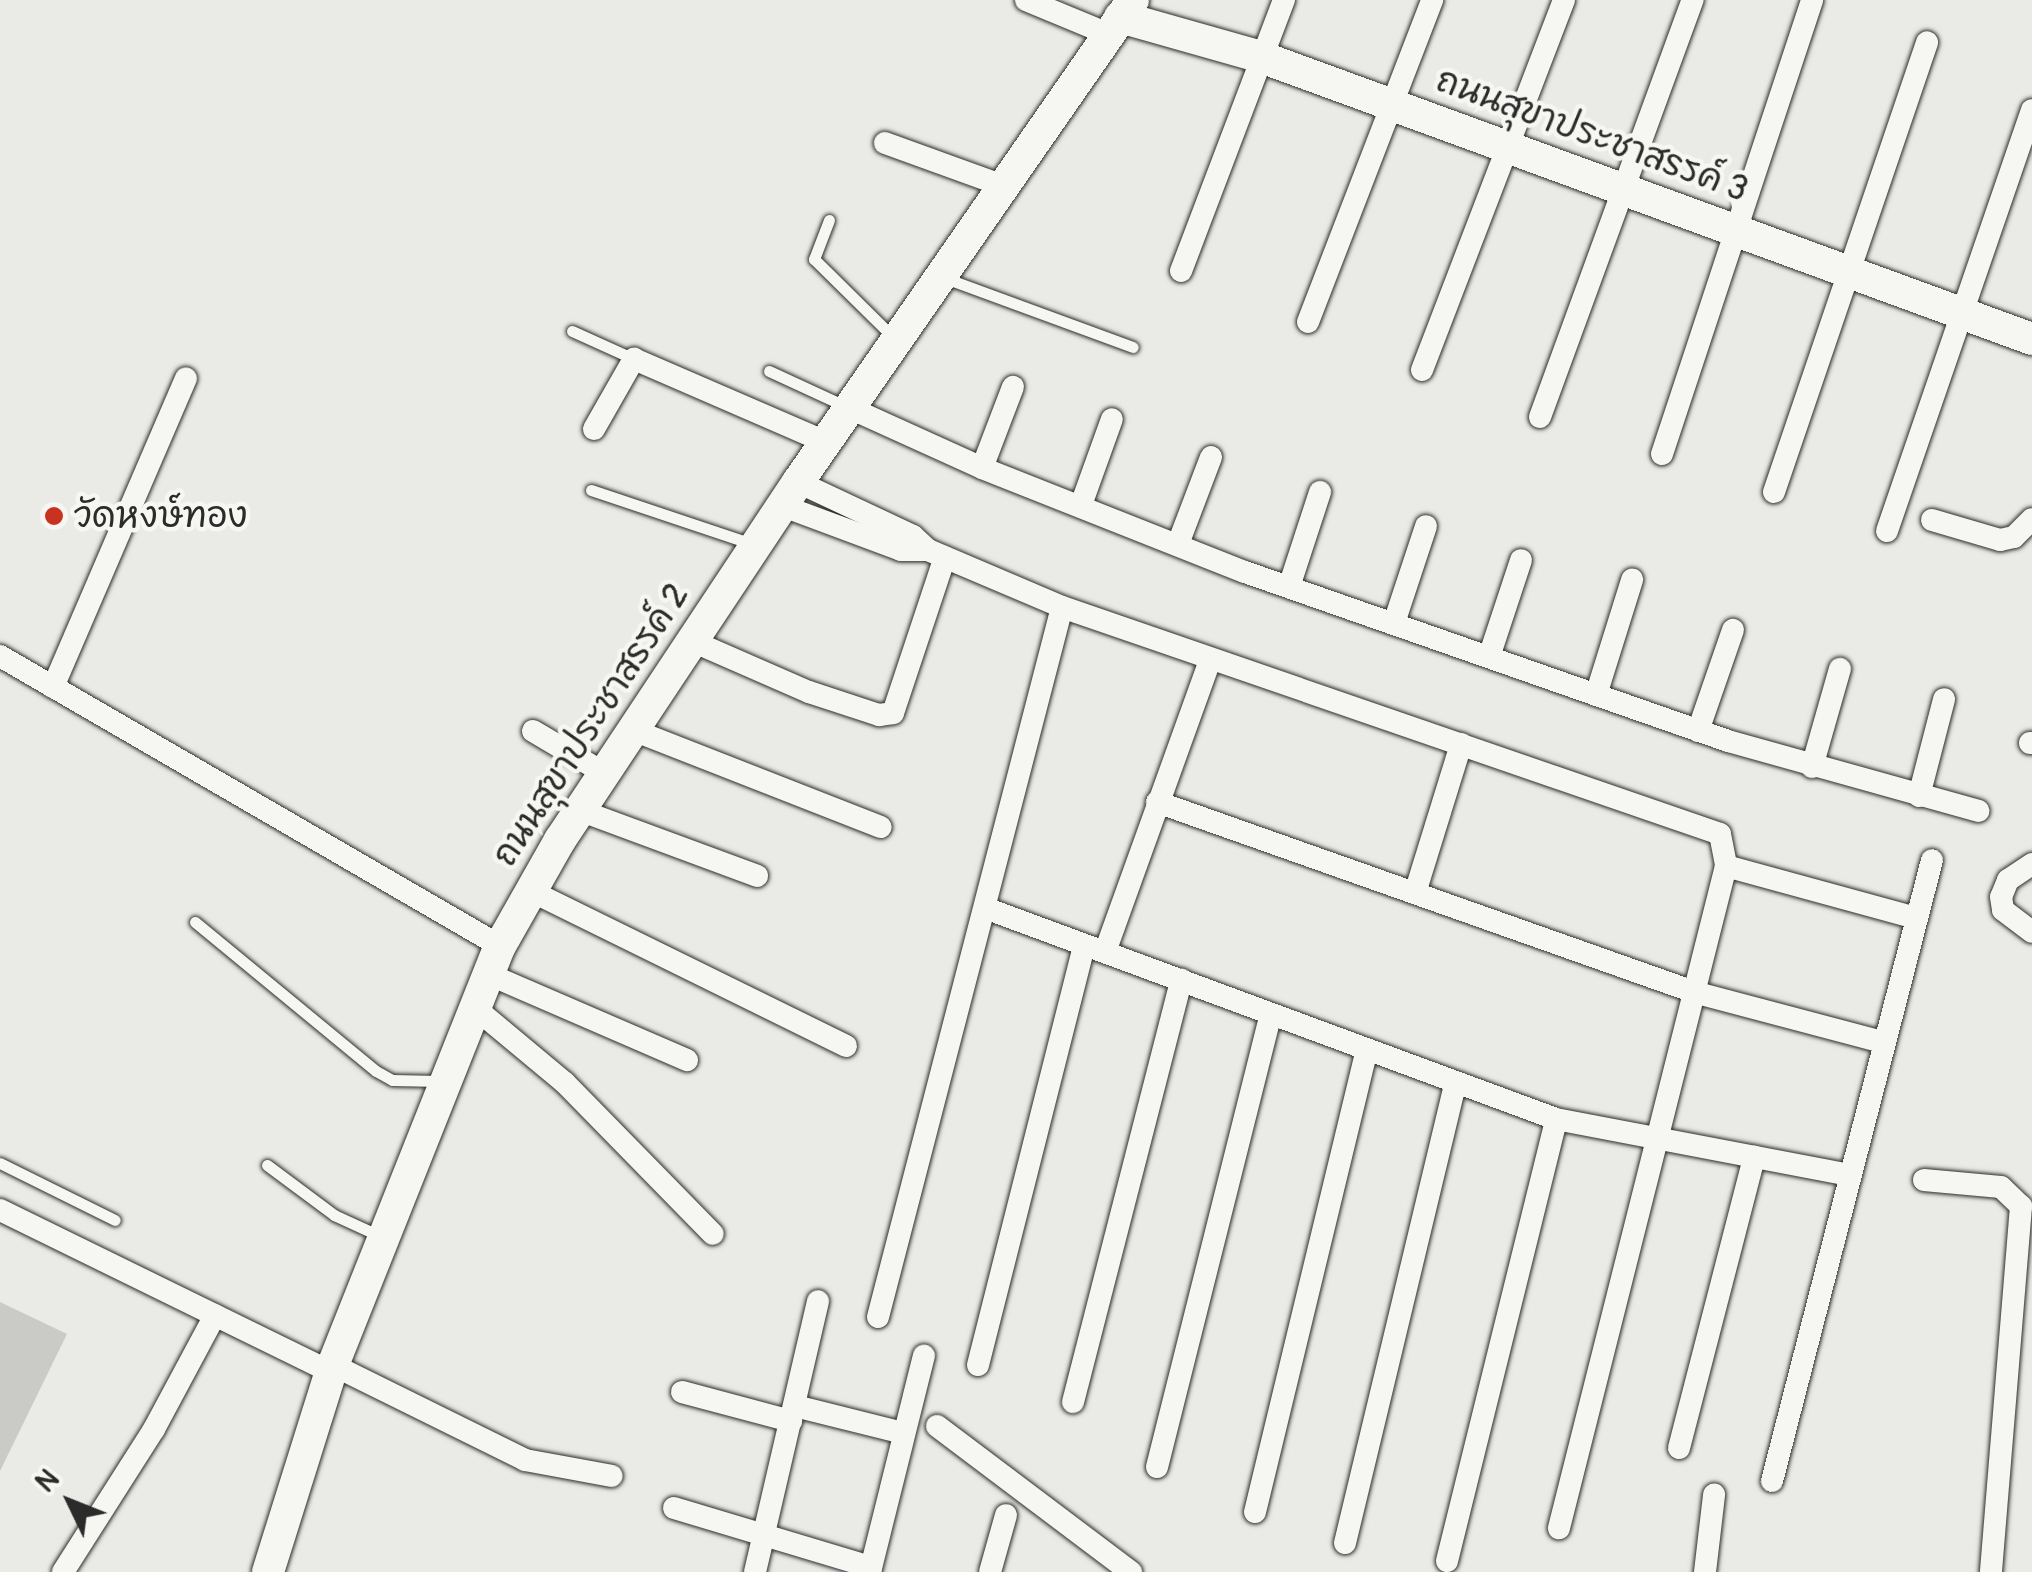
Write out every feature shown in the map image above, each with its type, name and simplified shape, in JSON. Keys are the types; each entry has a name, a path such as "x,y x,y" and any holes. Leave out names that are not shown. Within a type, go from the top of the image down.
{"street":[{"path":"1026,0 1120,17"},
{"path":"1181,271 1284,0"},
{"path":"1308,322 1432,0"},
{"path":"1422,370 1564,0"},
{"path":"1540,417 1620,188 1693,0"},
{"path":"1662,454 1812,0"},
{"name":"ถนนสุขาประชาสรรค์ 3","path":"1120,17 1262,57 2032,339"},
{"name":"ถนนสุขาประชาสรรค์ 2","path":"268,1572 332,1368 494,960 531,891 604,773 791,494 1120,17"},
{"path":"1774,492 1927,42"},
{"path":"1887,531 1962,314 2026,150 2032,110"},
{"path":"884,143 1004,186"},
{"path":"594,429 634,359 828,442"},
{"path":"54,687 186,378"},
{"path":"982,468 1014,387"},
{"path":"852,409 982,468 1290,587 1698,730 1978,811"},
{"path":"1081,505 1112,419"},
{"path":"1178,544 1210,457"},
{"path":"1290,587 1320,492"},
{"path":"791,494 901,550 936,554 1062,607 1210,660 1710,827 1725,843 1726,866 1696,993 1654,1138 1558,1528"},
{"path":"1932,520 2000,540 2014,537 2032,519"},
{"path":"1394,623 1426,526"},
{"path":"692,641 809,692 879,715 894,713 936,554"},
{"path":"1489,657 1521,560"},
{"path":"1596,694 1632,580"},
{"path":"878,1318 1062,607"},
{"path":"1698,730 1734,630"},
{"path":"0,656 494,960 688,1060"},
{"path":"978,1365 1095,949 1157,802 1210,660"},
{"path":"1812,766 1840,670"},
{"path":"1919,796 1944,699"},
{"path":"633,730 881,826"},
{"path":"533,731 604,773"},
{"path":"1415,893 1461,744"},
{"path":"1157,802 1696,993 1882,1042"},
{"path":"580,810 757,876"},
{"path":"1772,1481 1913,918 1932,860"},
{"path":"2032,864 2008,880 2001,897 2003,910 2032,932"},
{"path":"1726,866 1913,918"},
{"path":"531,891 846,1046"},
{"path":"985,908 1556,1119 1849,1174"},
{"path":"1073,1402 1180,980"},
{"path":"475,1008 564,1082 714,1234"},
{"path":"1157,1467 1271,1014"},
{"path":"1255,1512 1366,1049"},
{"path":"1345,1543 1456,1082"},
{"path":"1448,1561 1556,1119"},
{"path":"1679,1448 1754,1157"},
{"path":"1924,1180 2001,1187 2020,1206 1991,1572"},
{"path":"0,1210 525,1460 612,1476"},
{"path":"754,1572 818,1302"},
{"path":"63,1572 154,1428 215,1315"},
{"path":"674,1508 870,1570 924,1356"},
{"path":"682,1392 903,1432"},
{"path":"937,1426 1130,1572"},
{"path":"1705,1572 1714,1495"},
{"path":"990,1572 1006,1515"}],"lane":[{"path":"829,220 814,258 898,341"},
{"path":"942,277 1133,347"},
{"path":"572,331 634,359"},
{"path":"769,371 852,409"},
{"path":"590,490 756,546"},
{"path":"195,922 376,1071 392,1080 446,1081"},
{"path":"0,1163 115,1220"},
{"path":"267,1165 334,1216 384,1238"}],"shaded area":[{"path":"0,1302 67,1334 0,1471"}],"place":[{"name":"วัดหงษ์ทอง","path":"54,516"}]}
